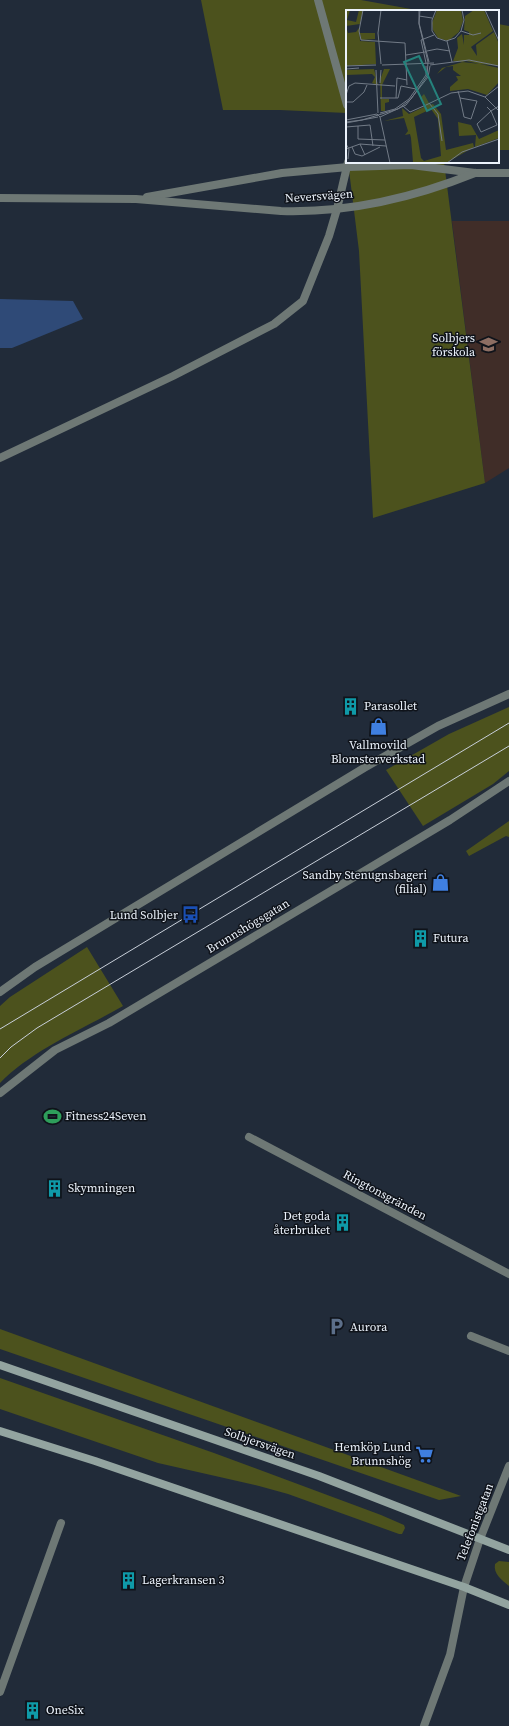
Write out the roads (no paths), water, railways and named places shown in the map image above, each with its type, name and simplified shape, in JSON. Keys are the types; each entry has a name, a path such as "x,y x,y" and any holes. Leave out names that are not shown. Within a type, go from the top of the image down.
{"main road":[{"name":"Solbjersvägen","path":"0,1365 319,1476 509,1550"},
{"path":"0,1431 95,1461 464,1587 509,1605"}],"street":[{"path":"318,0 346,101"},
{"path":"0,458 173,376 274,324 303,301 330,236 348,164"},
{"name":"Neversvägen","path":"136,199 282,173 348,164 411,165 475,173 509,174"},
{"name":"Neversvägen","path":"0,198 136,199 281,211 337,209 410,196 440,187 475,173"},
{"path":"0,992 35,967 364,768 438,726 509,694"},
{"name":"Brunnshögsgatan","path":"0,1093 54,1050 108,1023 450,820 509,781"},
{"name":"Ringtonsgränden","path":"249,1137 509,1274"},
{"path":"471,1336 509,1351"},
{"name":"Telefonistgatan","path":"424,1726 450,1655 464,1587 480,1539 509,1466"},
{"path":"0,1692 61,1523"}],"water":[{"path":"0,299 73,301 83,319 12,348 0,348"}],"tram line":[{"path":"0,1029 509,723"},
{"path":"0,1058 11,1047 37,1028 509,746"}],"place":[{"name":"Solbjers förskola","path":"488,345"},
{"name":"Parasollet","path":"351,706"},
{"name":"Vallmovild Blomsterverkstad","path":"378,726"},
{"name":"Sandby Stenugnsbageri (filial)","path":"440,882"},
{"name":"Lund Solbjer","path":"191,915"},
{"name":"Futura","path":"420,938"},
{"name":"Fitness24Seven","path":"52,1116"},
{"name":"Skymningen","path":"55,1188"},
{"name":"Det goda återbruket","path":"343,1223"},
{"name":"Aurora","path":"337,1327"},
{"name":"Hemköp Lund Brunnshög","path":"424,1454"},
{"name":"Lagerkransen 3","path":"129,1580"},
{"name":"OneSix","path":"33,1710"}]}
